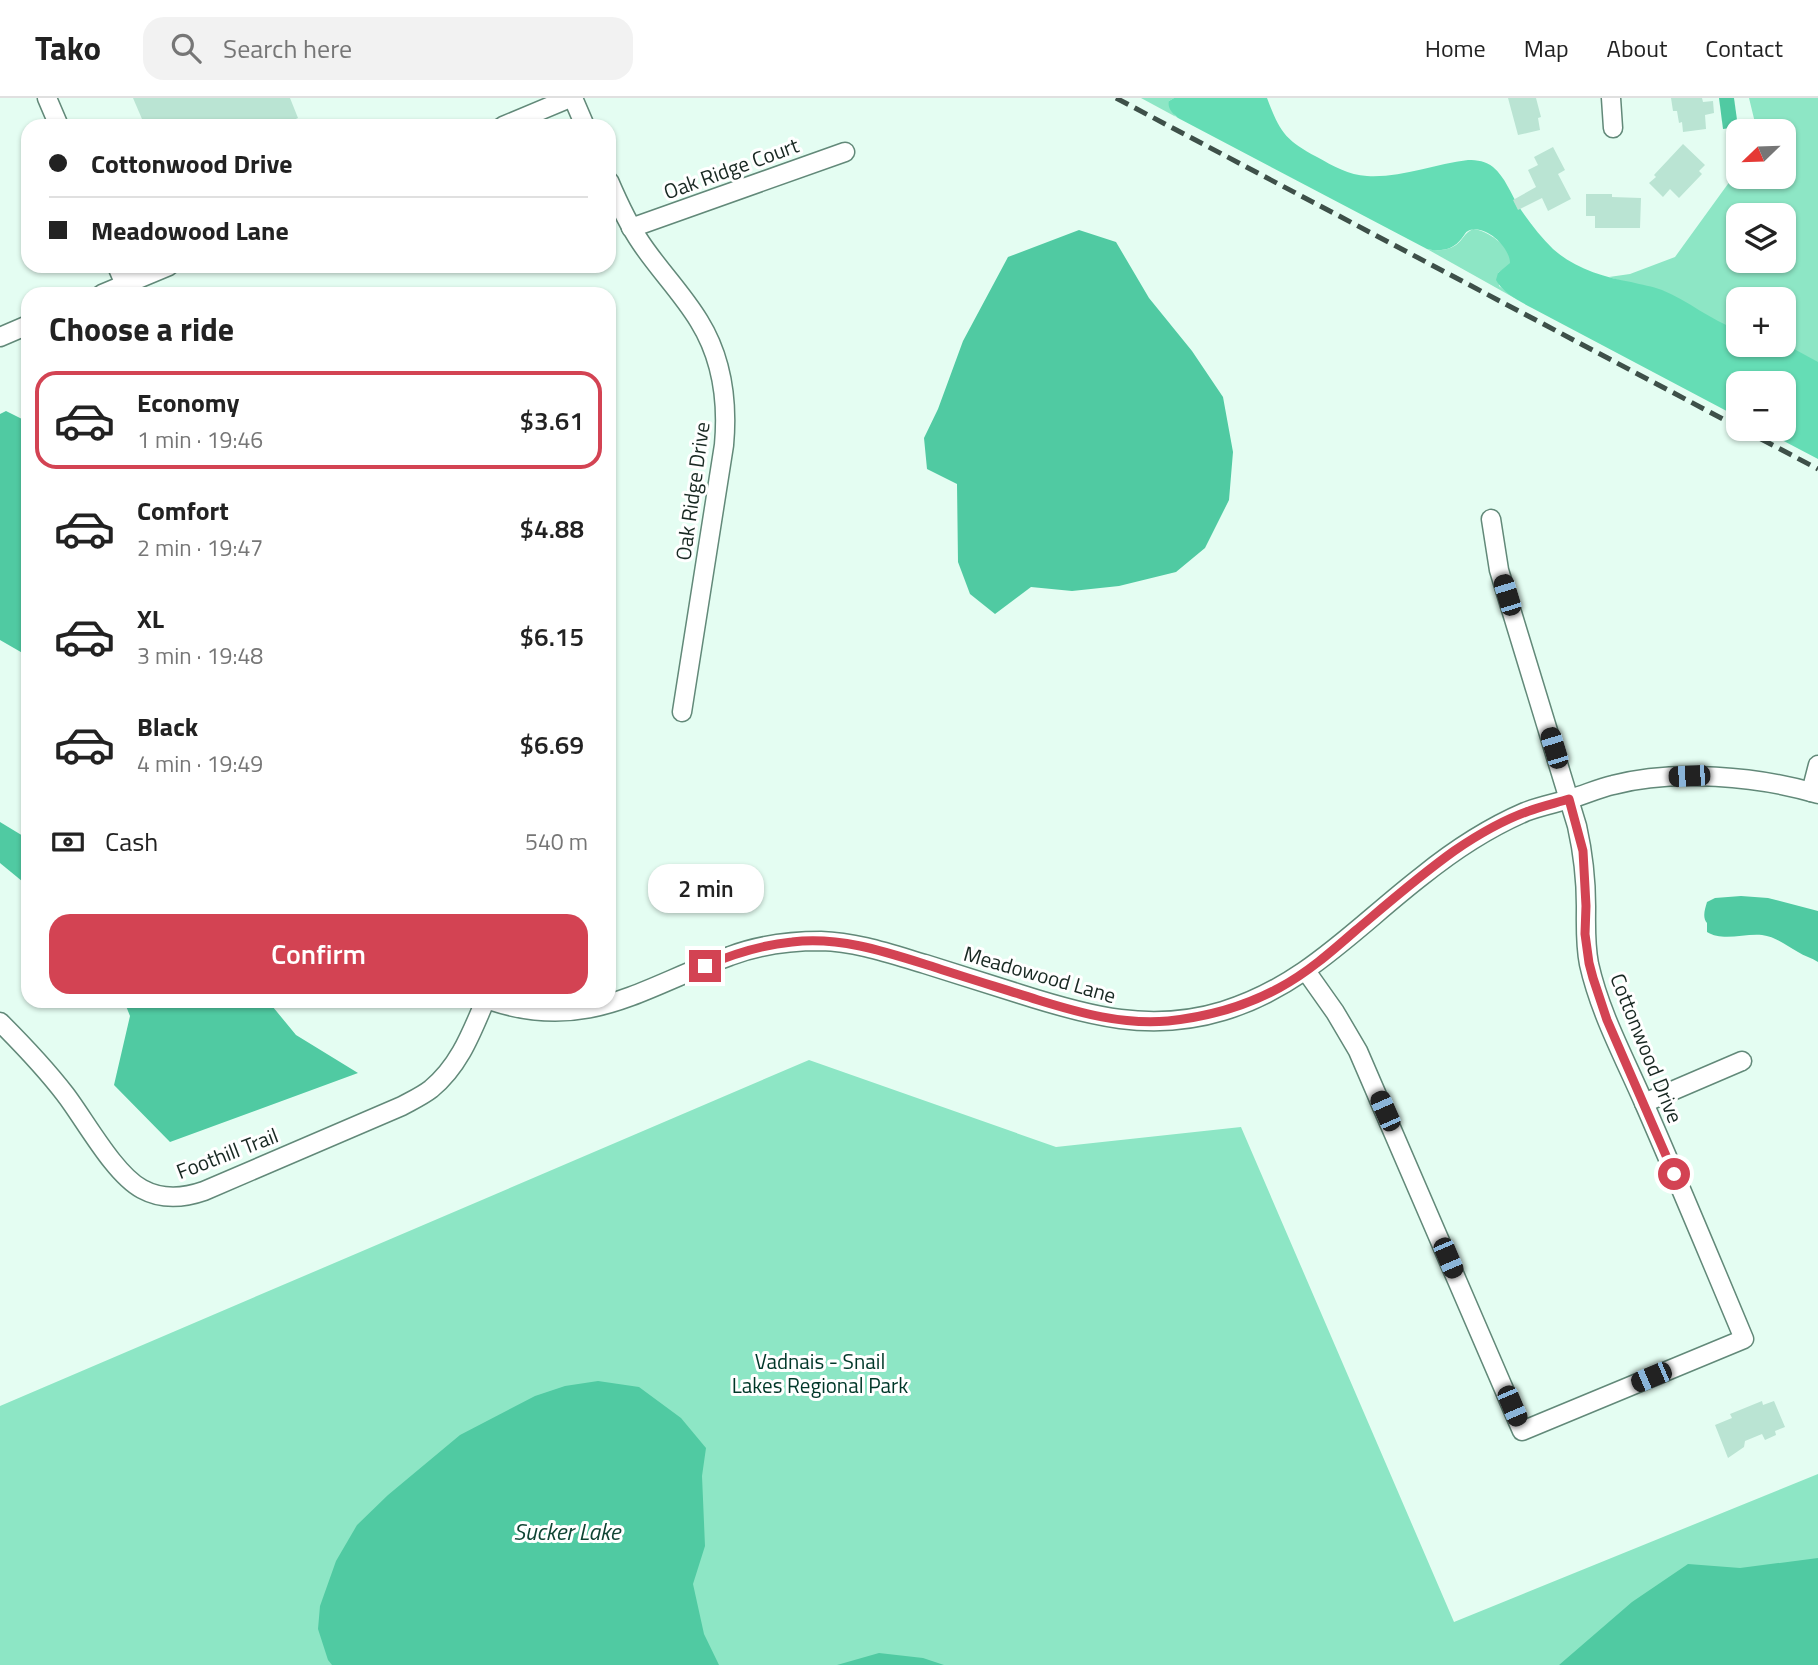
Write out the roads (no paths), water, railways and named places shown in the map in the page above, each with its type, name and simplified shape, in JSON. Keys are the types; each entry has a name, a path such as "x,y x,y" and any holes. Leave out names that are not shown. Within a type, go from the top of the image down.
{"street":[{"path":"47,98 56,119"},
{"path":"520,119 572,98 582,119"},
{"path":"1611,98 1613,128"},
{"name":"Oak Ridge Court","path":"631,228 845,152"},
{"name":"Oak Ridge Drive","path":"616,196 631,228 699,322 720,371 725,398 724,445 682,712"},
{"path":"131,287 156,273"},
{"path":"0,337 21,328"},
{"name":"Cottonwood Drive","path":"1306,971 1335,1012 1363,1063 1522,1431 1744,1339 1607,1020 1589,963 1585,934 1583,851 1499,570 1491,519"},
{"path":"1814,793 1818,765"},
{"name":"Meadowood Lane","path":"616,1002 731,955 762,946 825,941 856,944 886,952 1099,1017 1165,1021 1198,1017 1220,1012 1280,988 1306,971 1456,850 1527,811 1615,784 1689,776 1764,782 1814,793"},
{"name":"Foothill Trail","path":"0,1022 33,1055 65,1094 128,1179 142,1189 174,1197 204,1191 402,1106 429,1091 446,1076 460,1057 482,1008"},
{"name":"Meadowood Lane","path":"519,1008 548,1012 575,1012 597,1008"},
{"path":"1644,1103 1742,1061"}],"water":[{"path":"1719,98 1734,98 1737,119 1726,119 1726,129 1723,129"},
{"path":"1079,230 1116,242 1149,298 1192,351 1223,397 1233,452 1229,500 1205,548 1176,572 1119,586 1072,591 1031,587 995,614 970,594 958,562 957,484 927,469 924,438 938,409 963,341 1008,257"},
{"path":"6,411 21,418 21,652 0,640 0,414"},
{"path":"0,822 21,835 21,880 0,863"},
{"path":"1715,898 1768,898 1818,911 1818,962 1767,936 1720,936 1707,932 1704,916 1707,902"},
{"path":"127,1008 274,1008 296,1035 358,1073 170,1142 114,1085 130,1016"},
{"name":"Sucker Lake","path":"598,1381 639,1387 681,1418 706,1448 702,1476 705,1546 693,1584 704,1634 719,1665 332,1665 318,1629 320,1606 336,1561 357,1525 388,1495 460,1435 535,1396 565,1386"},
{"path":"1818,1558 1818,1665 1559,1665 1632,1602 1688,1564 1740,1568"},
{"path":"879,1653 923,1658 944,1665 837,1665"}],"railway":[{"path":"1116,98 1726,421"},
{"path":"1765,441 1818,469"}],"park label":[{"name":"Vadnais - Snail Lakes Regional Park","path":"820,1373"}]}
